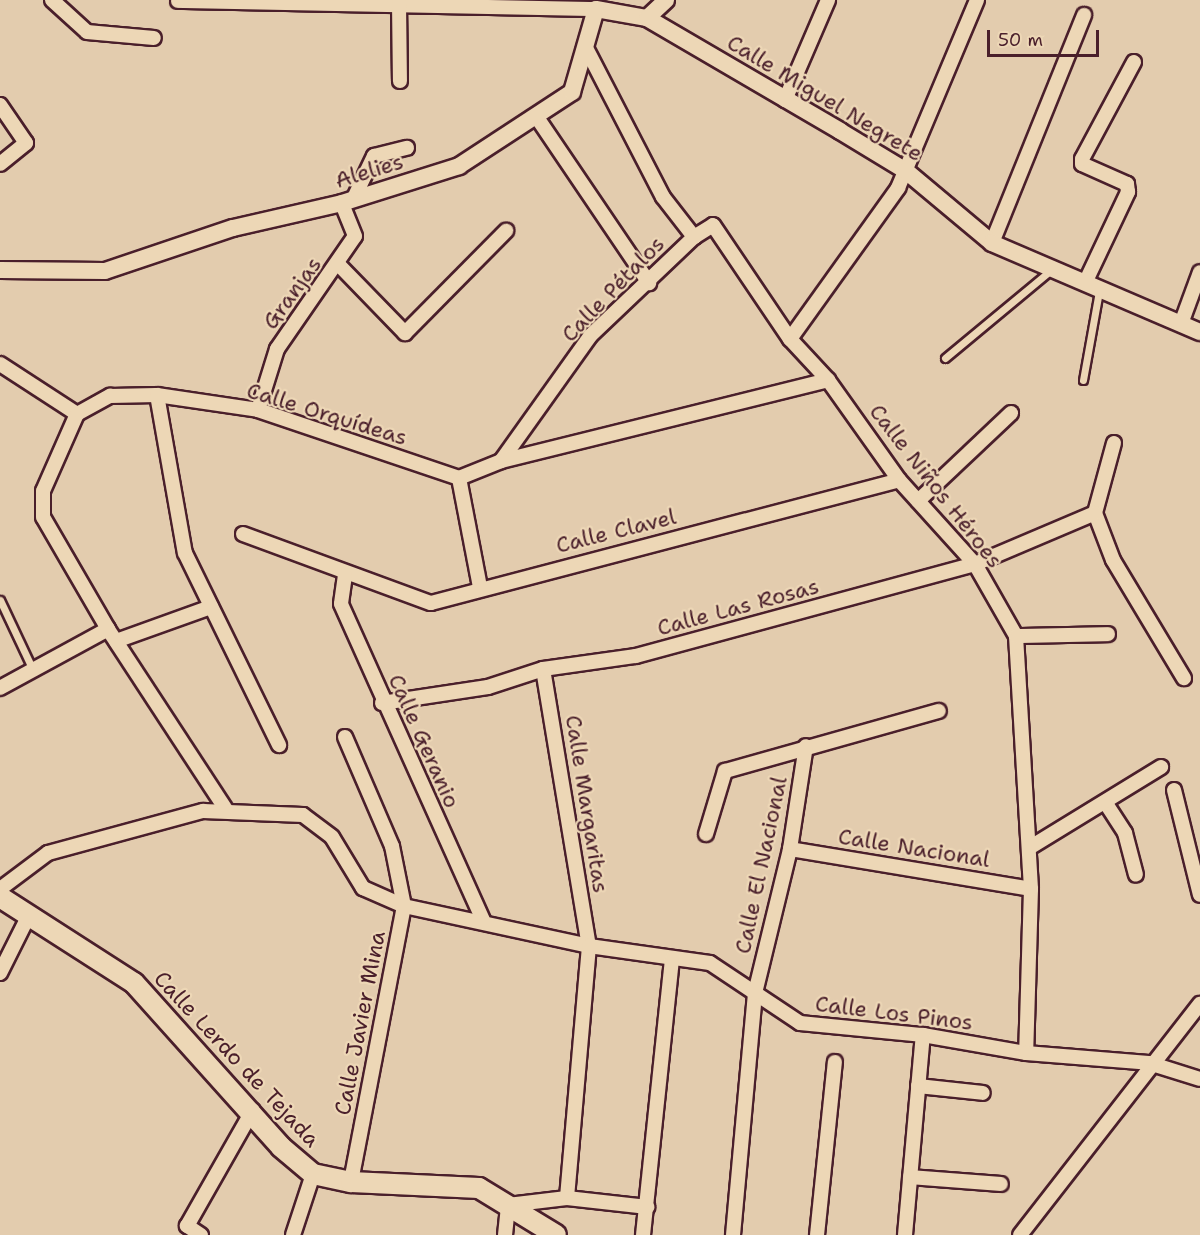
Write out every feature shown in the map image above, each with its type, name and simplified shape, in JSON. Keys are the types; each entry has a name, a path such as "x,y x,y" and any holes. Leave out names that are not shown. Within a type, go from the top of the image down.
{"main road":[{"name":"Calle Lerdo de Tejada","path":"0,897 134,983 252,1110 281,1147 313,1174 351,1182 479,1188 556,1235"}],"street":[{"path":"52,0 87,32 154,38"},
{"path":"178,1 591,5 647,18 666,0"},
{"path":"785,100 828,0"},
{"path":"790,339 906,171 977,0"},
{"path":"399,3 400,81"},
{"name":"Alelies","path":"0,270 105,271 233,228 348,201 459,166 572,92 585,46 591,5"},
{"path":"992,243 1084,15"},
{"name":"Calle Miguel Negrete","path":"647,18 906,171 992,243 1052,270 1182,321 1200,332"},
{"path":"585,46 663,197 694,237"},
{"path":"1092,286 1128,192 1127,184 1082,164 1082,159 1134,62"},
{"path":"0,105 26,143 0,164"},
{"path":"536,116 649,283"},
{"path":"348,201 374,156 407,148"},
{"name":"Granjas","path":"258,410 277,349 339,265 355,236 348,201"},
{"name":"Calle Niños Héroes","path":"694,237 713,225 790,339 828,380 899,480 975,564 1016,636 1031,889 1026,1053"},
{"path":"339,265 405,333 506,231"},
{"name":"Calle Pétalos","path":"501,461 590,336 649,283 694,237"},
{"path":"1182,321 1200,272"},
{"path":"0,364 77,414 43,491 43,517 112,635 225,808"},
{"path":"480,587 459,478 501,461 828,380"},
{"path":"157,395 185,553 279,746"},
{"name":"Calle Orquídeas","path":"77,414 110,396 157,395 258,410 459,478"},
{"path":"918,501 1011,413"},
{"path":"1114,443 1095,513 1113,560 1184,678"},
{"name":"Calle Clavel","path":"243,534 345,575 431,603 480,587 899,480"},
{"name":"Calle Las Rosas","path":"382,703 488,687 543,669 636,656 975,564 1095,513"},
{"name":"Calle Geranio","path":"345,575 341,604 382,703 483,920"},
{"path":"0,687 112,635 211,607"},
{"path":"1016,636 1108,634"},
{"name":"Calle Margaritas","path":"543,669 589,946 567,1198"},
{"path":"706,834 725,771 806,746 939,711"},
{"path":"345,737 392,846 404,906"},
{"name":"Calle El Nacional","path":"733,1235 755,993 790,849 806,746"},
{"path":"1029,848 1161,767"},
{"path":"1174,790 1200,895"},
{"path":"1105,802 1125,833 1136,874"},
{"name":"Calle Los Pinos","path":"0,889 48,853 225,808 303,815 332,837 363,888 404,906 483,920 589,946 710,963 801,1023 923,1035 1026,1053 1149,1063 1200,1079"},
{"name":"Calle Nacional","path":"790,849 1031,889"},
{"name":"Calle Javier Mina","path":"351,1182 404,906"},
{"path":"0,973 29,915"},
{"path":"643,1235 672,959"},
{"path":"1020,1235 1149,1063 1200,1004"},
{"path":"905,1235 923,1035"},
{"path":"817,1235 835,1062"},
{"path":"918,1086 983,1093"},
{"path":"201,1235 187,1226 252,1110"},
{"path":"292,1235 313,1174"},
{"path":"910,1177 1001,1184"},
{"path":"505,1235 508,1205 567,1198 647,1207"}],"lane":[{"path":"945,358 1052,270"},
{"path":"1083,380 1092,286"},
{"path":"0,600 33,670"}]}
